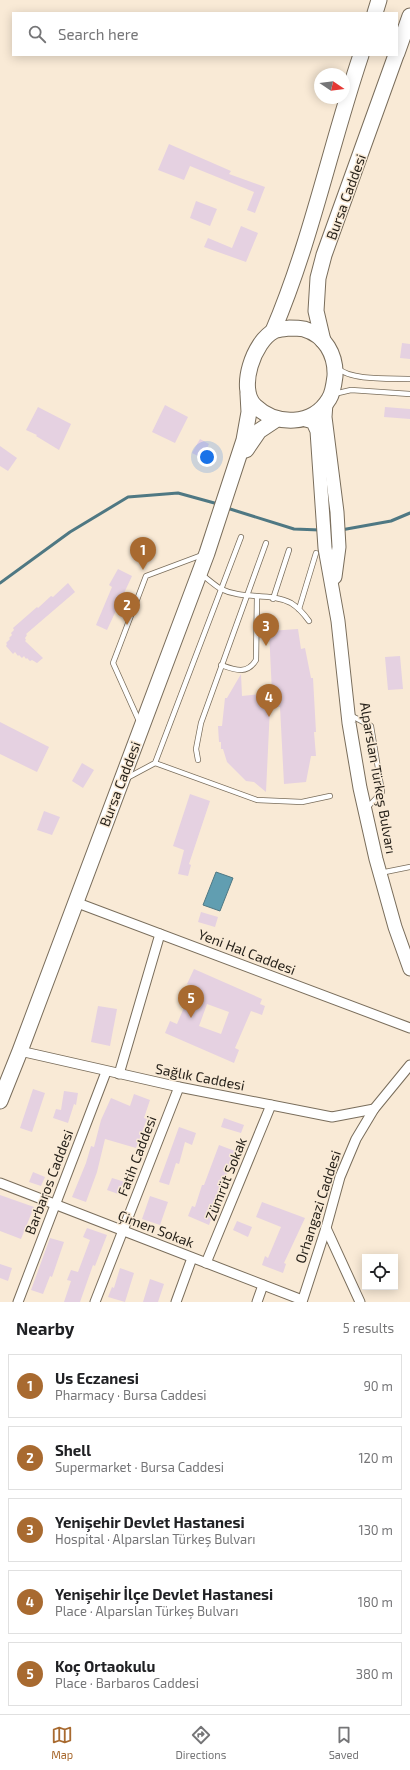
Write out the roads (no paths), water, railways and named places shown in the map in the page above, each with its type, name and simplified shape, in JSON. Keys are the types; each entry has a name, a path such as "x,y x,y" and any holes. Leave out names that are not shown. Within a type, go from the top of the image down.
{"main road":[{"path":"375,12 379,0"},
{"name":"Bursa Caddesi","path":"398,51 410,16"},
{"name":"Bursa Caddesi","path":"273,332 290,292 304,248 342,111 361,56"},
{"name":"Bursa Caddesi","path":"323,341 316,311 318,278 324,255 396,56"},
{"path":"289,328 304,329 323,341 330,350 334,365 334,381 328,399 311,415 302,419 291,421 277,419 265,414 253,404 248,394 248,379 251,362 258,347 273,332 289,328"},
{"name":"Bursa Caddesi","path":"0,1101 200,573 228,493 248,425 248,394"},
{"name":"Alparslan Türkeş Bulvarı","path":"328,399 325,417 337,512 339,547 333,588"},
{"name":"Bursa Caddesi","path":"236,466 251,440 259,431 277,419"},
{"name":"Alparslan Türkeş Bulvarı","path":"302,419 313,422 317,431 323,514 321,550 333,588 348,714 365,811 395,927 410,969"}],"street":[{"name":"Yeni Hal Caddesi","path":"75,902 410,1028"},
{"path":"119,1074 160,934"},
{"name":"Sağlık Caddesi","path":"20,1051 106,1072 332,1117 374,1109"},
{"name":"Orhangazi Caddesi","path":"302,1301 326,1228 340,1177 356,1139 374,1109 410,1065"},
{"name":"Barbaros Caddesi","path":"18,1302 106,1072"},
{"name":"Fatih Caddesi","path":"95,1302 179,1087"},
{"name":"Zümrüt Sokak","path":"206,1263 271,1105"},
{"name":"Çimen Sokak","path":"0,1183 302,1301"},
{"path":"326,1228 360,1302"},
{"path":"176,1302 192,1258"},
{"path":"256,1302 263,1285"}],"lane":[{"path":"334,365 341,372 352,376 410,379"},
{"path":"328,399 351,390 410,394"},
{"path":"121,782 155,763 241,537"},
{"path":"198,760 196,749 201,722 266,543"},
{"path":"273,599 289,550"},
{"path":"300,609 321,550"},
{"path":"142,726 113,663 146,576 207,553"},
{"path":"200,573 221,589 247,596 257,596 285,601 300,609 309,621"},
{"path":"221,666 243,671 251,667 256,660 257,596"},
{"path":"348,714 371,726 382,792 365,811"},
{"path":"155,763 257,800 302,802 330,796"},
{"path":"380,873 410,867"}],"water":[{"path":"216,872 233,878 220,911 203,905"}],"waterway":[{"path":"0,583 70,532 128,497 178,493 218,504"},
{"path":"227,508 294,529 320,530"},
{"path":"341,530 391,521 410,513"}],"place":[{"name":"Us Eczanesi","path":"143,570"},
{"name":"Shell","path":"127,625"},
{"name":"Yenişehir Devlet Hastanesi","path":"266,646"},
{"name":"Yenişehir İlçe Devlet Hastanesi","path":"269,717"},
{"name":"Koç Ortaokulu","path":"191,1018"}]}
